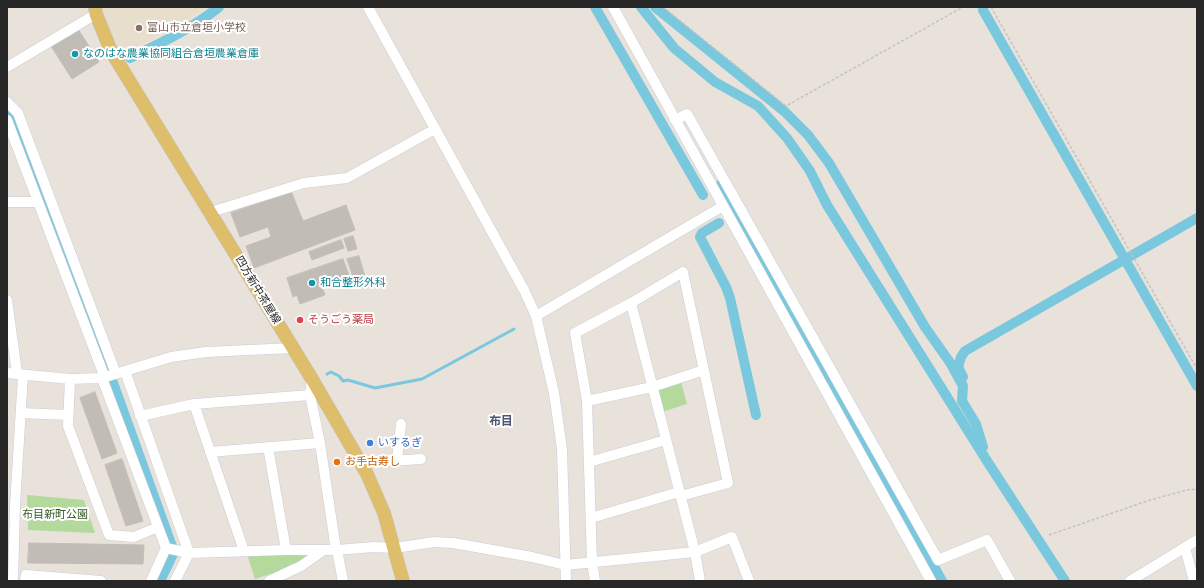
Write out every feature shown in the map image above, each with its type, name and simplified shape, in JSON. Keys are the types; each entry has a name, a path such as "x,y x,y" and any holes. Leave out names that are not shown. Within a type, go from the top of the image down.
{"main road":[{"name":"四方新中茶屋線","path":"96,11 111,51 211,212 312,379 367,474 384,513 403,581"}],"street":[{"path":"368,7 524,290 536,316 554,393 562,449 566,581"},
{"path":"613,7 931,581"},
{"path":"7,66 96,11"},
{"path":"7,102 18,113 111,375 158,527 171,549 189,552 336,550 374,547 394,548 434,542 453,543 532,557 565,566 695,552 732,537 749,581"},
{"path":"676,120 687,114 938,560 987,540 1010,581"},
{"path":"7,120 38,202 111,375 140,416 189,552 175,581"},
{"path":"211,212 304,183 347,178 435,129"},
{"path":"7,202 38,202"},
{"path":"536,316 724,206"},
{"path":"591,518 680,494 728,483 683,272 631,303 575,333 587,401 592,562 595,581"},
{"path":"7,300 21,413 10,566 13,581"},
{"path":"631,303 695,552 700,581"},
{"path":"16,374 70,378 111,375 171,357 206,352 293,348"},
{"path":"587,401 652,387 704,370"},
{"path":"70,378 68,426 109,535 134,537 158,527"},
{"path":"312,379 310,395 320,443 336,550 343,581"},
{"path":"140,416 194,404 310,395"},
{"path":"194,404 244,551"},
{"path":"21,413 68,416"},
{"path":"397,460 401,424"},
{"path":"589,462 666,440"},
{"path":"210,452 320,443"},
{"path":"268,448 286,550"},
{"path":"361,463 421,459"},
{"path":"1130,581 1197,540"},
{"path":"1185,548 1194,581"},
{"path":"151,581 171,549"},
{"path":"269,581 301,566 324,550"},
{"path":"26,581 26,574 101,581"}],"path":[{"path":"663,7 786,106 962,7"},
{"path":"991,7 1197,369"},
{"path":"1049,535 1150,500 1197,489"}],"shaded area":[{"name":"富山市立倉垣小学校","path":"102,7 206,7 121,55 115,45 102,13"}],"green space":[{"path":"681,382 687,404 662,412 656,390"},
{"name":"布目新町公園","path":"27,495 84,500 95,533 28,530"},
{"path":"316,553 300,564 255,579 247,554"}],"building":[{"name":"なのはな農業協同組合倉垣農業倉庫","path":"78,29 99,62 72,79 51,46"},
{"path":"291,191 303,221 346,205 355,230 254,268 246,246 271,237 268,227 240,237 231,213"},
{"path":"353,236 357,249 348,251 344,239"},
{"path":"341,240 344,248 312,260 309,252"},
{"path":"359,256 366,280 355,283 347,259"},
{"name":"和合整形外科","path":"343,259 350,278 322,287 325,295 300,304 297,295 293,297 287,278"},
{"path":"95,392 117,453 102,459 80,398"},
{"path":"122,459 143,521 126,526 105,465"},
{"path":"29,543 144,545 143,564 28,563"}],"waterway":[{"path":"130,58 188,28 219,7"},
{"path":"595,7 703,195"},
{"path":"641,7 674,48 715,82 758,106 787,138 810,171 827,205 987,461 1065,581"},
{"path":"655,7 784,111 808,135 829,163 925,327 951,364 963,386 962,401 976,424 983,447"},
{"path":"983,10 1197,386"},
{"path":"7,111 12,118 107,366 174,552 160,581"},
{"path":"721,184 942,581"},
{"path":"963,377 958,367 961,357 965,351 1197,218"},
{"path":"719,223 702,233 700,237 726,287 730,298 756,415"},
{"path":"327,374 331,372 339,376 343,381 348,380 375,388 422,379 514,329"}],"place":[{"name":"富山市立倉垣小学校","path":"139,28"},
{"name":"なのはな農業協同組合倉垣農業倉庫","path":"75,54"},
{"name":"和合整形外科","path":"312,283"},
{"name":"そうごう薬局","path":"300,320"},
{"name":"いするぎ","path":"370,443"},
{"name":"お手古寿し","path":"337,462"}],"district":[{"name":"布目","path":"501,421"}]}
